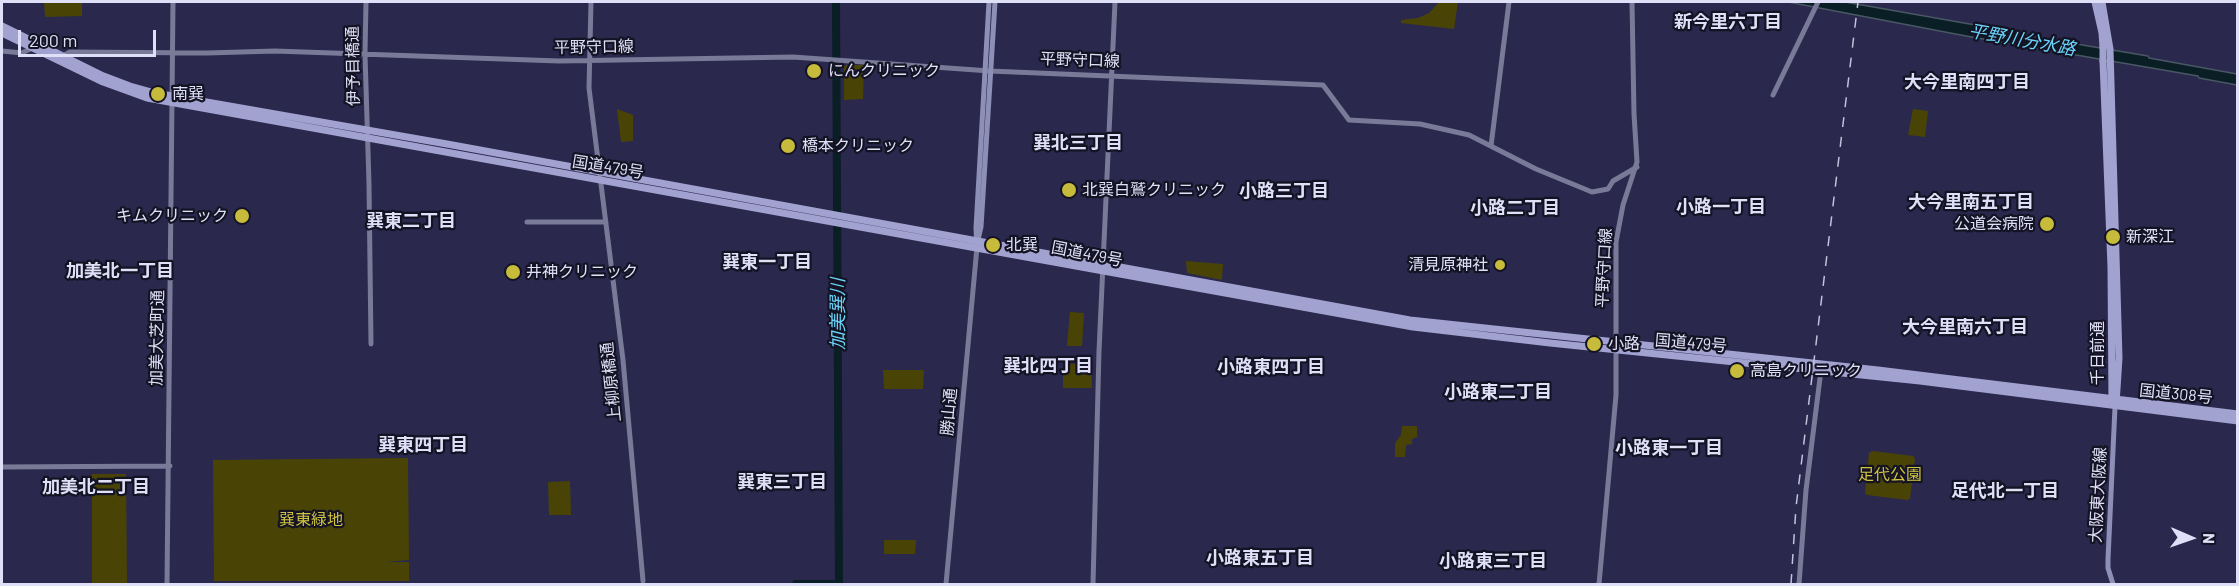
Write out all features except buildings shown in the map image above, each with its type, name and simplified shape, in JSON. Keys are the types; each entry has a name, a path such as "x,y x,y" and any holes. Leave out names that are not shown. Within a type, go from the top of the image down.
{"highway":[{"name":"千日前通","path":"2095,2 2106,48"},
{"name":"千日前通","path":"2102,2 2107,61 2114,403"},
{"name":"国道479号","path":"2,26 102,75 172,99"},
{"name":"国道479号","path":"2,33 131,94 172,99 1102,267 1427,323 1616,347 2114,403"},
{"name":"国道479号","path":"1616,347 1916,375 2114,403"},
{"name":"国道308号","path":"2114,403 2238,414"},
{"name":"国道308号","path":"2114,403 2238,421"}],"main road":[{"name":"勝山通","path":"988,71 989,2"},
{"name":"勝山通","path":"977,244 976,227 994,2"},
{"name":"大阪東大阪線","path":"2113,585 2108,568 2114,403"}],"street":[{"name":"加美大芝町通","path":"167,585 173,2"},
{"name":"伊予目橋通","path":"366,2 371,344"},
{"name":"上柳原橋通","path":"591,2 589,88 623,360 643,581"},
{"path":"1093,585 1102,267 1115,2"},
{"path":"1491,146 1509,2"},
{"path":"1632,2 1637,167"},
{"path":"1773,95 1818,2"},
{"path":"2,51 22,53 32,48"},
{"name":"平野守口線","path":"63,56 70,52 275,51 591,61 753,57 988,71 1323,85 1349,120 1430,125 1470,135 1536,169 1592,192 1608,189 1613,181 1637,167"},
{"name":"平野守口線","path":"1599,585 1616,395 1616,242 1623,205 1637,167"},
{"path":"527,222 606,222"},
{"name":"勝山通","path":"946,585 977,244"},
{"path":"1799,585 1806,490 1821,370"},
{"path":"2,467 170,466"}],"green space":[{"path":"44,2 82,2 82,16 45,17"},
{"path":"1439,2 1458,2 1454,29 1401,23 1401,20 1418,18 1429,13"},
{"path":"864,65 863,99 844,100 844,67"},
{"path":"617,109 633,115 633,141 621,142"},
{"path":"1913,109 1928,111 1925,137 1908,135"},
{"path":"1186,261 1223,264 1222,280 1187,273"},
{"path":"1070,312 1084,313 1082,346 1067,346"},
{"path":"1063,364 1091,364 1092,388 1063,388"},
{"path":"883,370 924,370 923,389 884,389"},
{"path":"1402,426 1417,426 1417,437 1412,439 1412,444 1406,445 1405,457 1395,457 1395,443 1401,435"},
{"name":"足代公園","path":"1873,451 1913,456 1915,459 1908,500 1865,493 1869,453"},
{"name":"巽東緑地","path":"408,458 409,560 386,562 409,562 409,581 214,581 213,460"},
{"path":"92,474 126,474 127,584 92,584"},
{"path":"570,481 571,515 549,515 548,482"},
{"path":"884,540 916,540 915,554 884,554"}],"water":[{"name":"平野川分水路","path":"1788,2 1845,2 2148,56 2237,74 2237,85 2198,76 1966,36"}],"waterway":[{"name":"加美巽川","path":"796,584 839,584 836,2"}],"railway":[{"path":"1791,584 1796,507 1858,2"}],"place":[{"name":"にんクリニック","path":"814,71"},
{"name":"南巽","path":"158,94"},
{"name":"橋本クリニック","path":"788,146"},
{"name":"北巽白鷲クリニック","path":"1069,190"},
{"name":"キムクリニック","path":"242,216"},
{"name":"公道会病院","path":"2047,224"},
{"name":"新深江","path":"2113,237"},
{"name":"北巽","path":"993,245"},
{"name":"清見原神社","path":"1500,265"},
{"name":"井神クリニック","path":"513,272"},
{"name":"小路","path":"1594,344"},
{"name":"高島クリニック","path":"1737,371"}],"district":[{"name":"新今里六丁目","path":"1728,22"},
{"name":"大今里南四丁目","path":"1967,82"},
{"name":"巽北三丁目","path":"1078,143"},
{"name":"小路三丁目","path":"1284,191"},
{"name":"大今里南五丁目","path":"1971,202"},
{"name":"小路一丁目","path":"1721,207"},
{"name":"小路二丁目","path":"1515,208"},
{"name":"巽東二丁目","path":"411,221"},
{"name":"巽東一丁目","path":"767,262"},
{"name":"加美北一丁目","path":"120,271"},
{"name":"大今里南六丁目","path":"1965,327"},
{"name":"巽北四丁目","path":"1048,366"},
{"name":"小路東四丁目","path":"1271,367"},
{"name":"小路東二丁目","path":"1498,392"},
{"name":"巽東四丁目","path":"423,445"},
{"name":"小路東一丁目","path":"1669,448"},
{"name":"巽東三丁目","path":"782,482"},
{"name":"加美北二丁目","path":"96,487"},
{"name":"足代北一丁目","path":"2005,491"},
{"name":"小路東五丁目","path":"1260,558"},
{"name":"小路東三丁目","path":"1493,561"}]}
